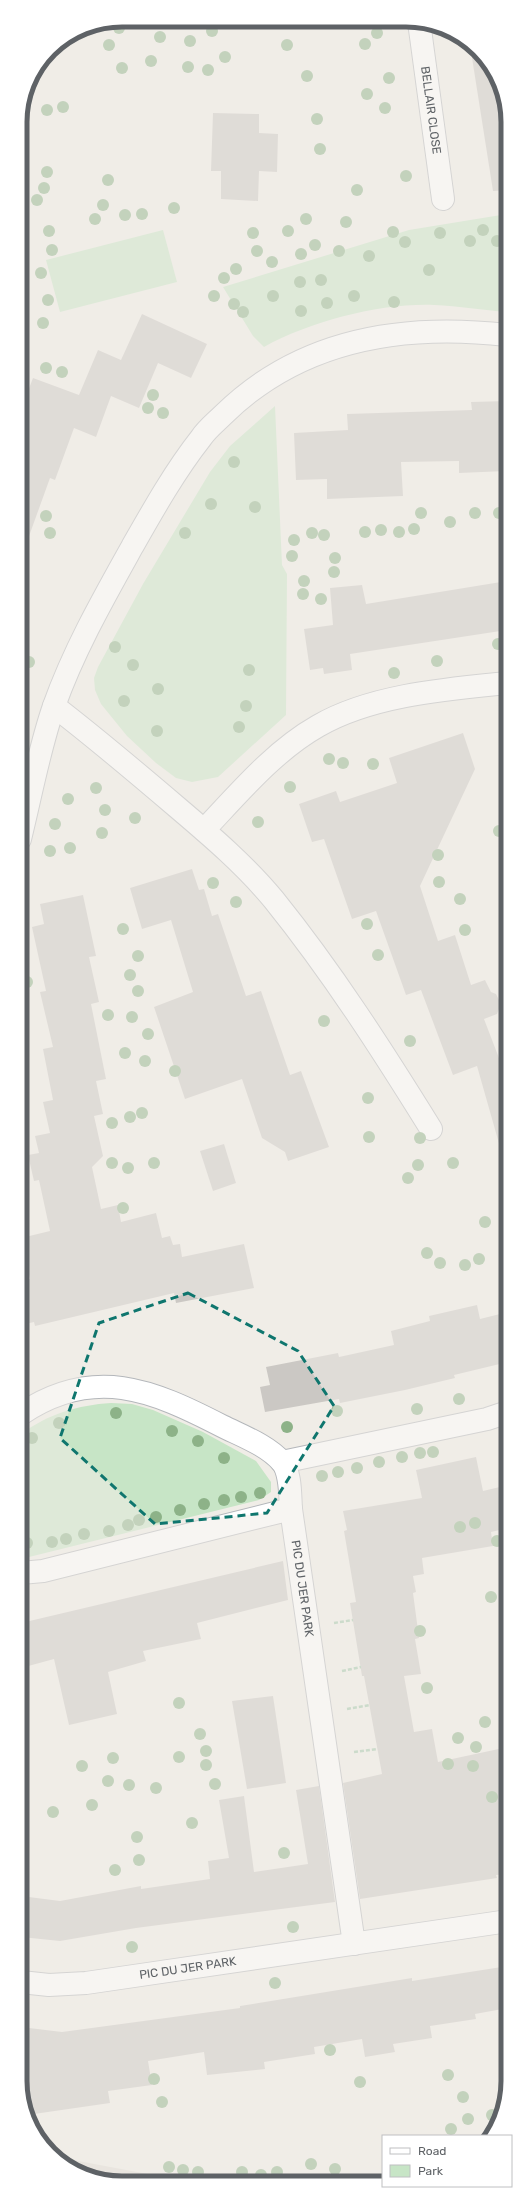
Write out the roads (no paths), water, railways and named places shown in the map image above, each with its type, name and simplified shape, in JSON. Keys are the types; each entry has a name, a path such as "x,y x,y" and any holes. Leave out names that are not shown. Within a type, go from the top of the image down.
{"street":[{"name":"BELLAIR CLOSE","path":"420,28 443,199"},
{"path":"27,808 54,706 80,643 150,516 201,437 239,399 282,370 318,353 346,343 427,331 462,331 501,334"},
{"path":"204,830 255,776 318,726 362,707 388,701 501,684"},
{"path":"54,706 101,741 204,830 244,868 300,932 351,1005 431,1129"},
{"path":"27,1411 61,1393 86,1388 111,1387 144,1391 180,1405 230,1430 266,1449 282,1462 487,1420 501,1415"},
{"name":"PIC DU JER PARK","path":"282,1462 288,1481 354,1944"},
{"path":"27,1572 43,1571 291,1509"},
{"name":"PIC DU JER PARK","path":"27,1983 49,1985 86,1983 501,1922"}]}
